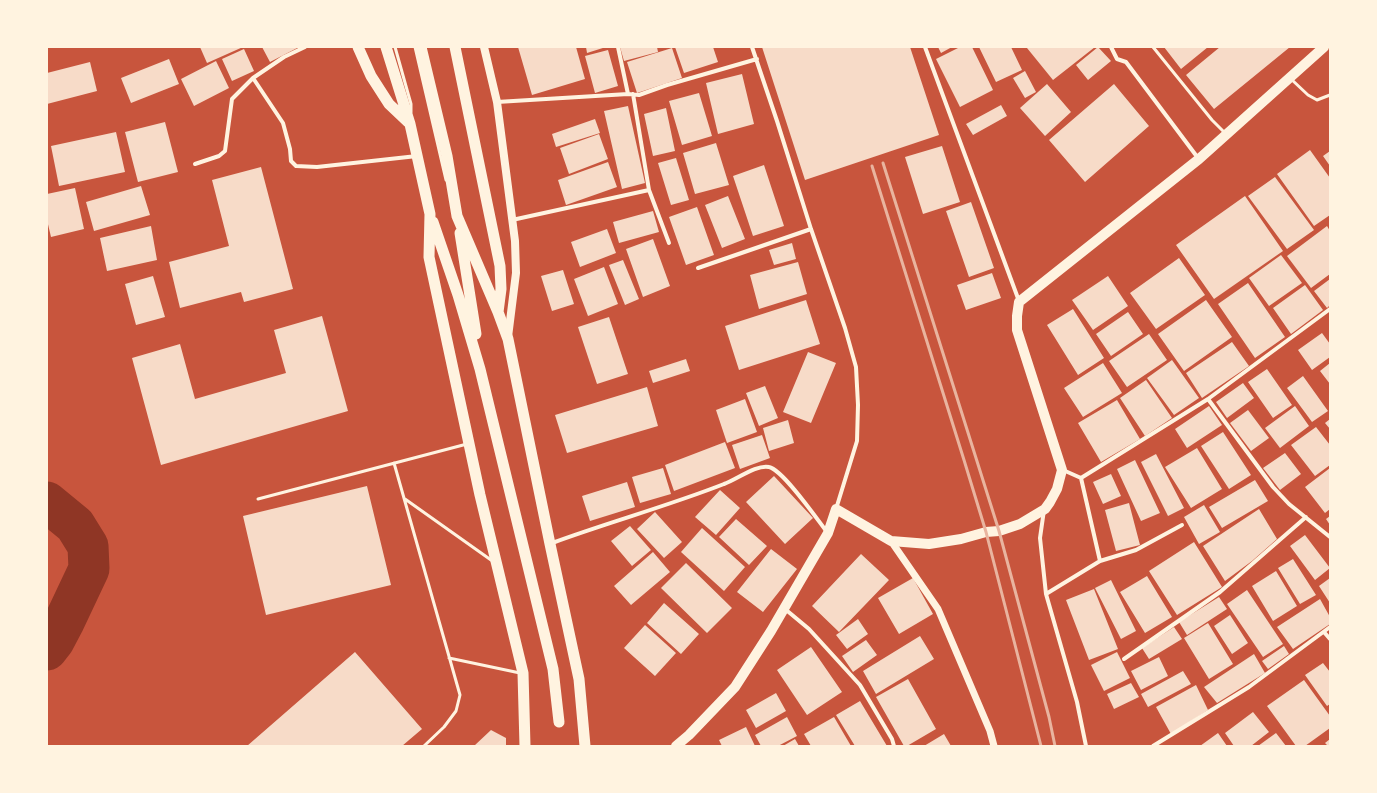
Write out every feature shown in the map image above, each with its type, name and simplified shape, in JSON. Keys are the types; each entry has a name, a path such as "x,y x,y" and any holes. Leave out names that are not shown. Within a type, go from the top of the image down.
{"highway":[{"path":"358,47 371,76 389,104 410,124"},
{"path":"386,47 410,124 430,214 458,295 480,369 553,669 560,722"},
{"path":"421,47 447,156 480,369"},
{"path":"456,47 500,266 501,289 498,312"},
{"path":"430,214 429,257 496,563 523,673 525,746"},
{"path":"457,216 508,339 579,679 585,746"}],"main road":[{"path":"484,47 497,102 512,220 516,273 508,339"},
{"path":"676,746 690,735 735,687 828,533 836,509 891,541 929,544 961,539 986,532 1000,531 1020,524 1045,509 1057,489 1062,470 1017,330 1016,316 1019,302 1199,158 1324,47"}],"street":[{"path":"195,164 220,156 225,151 232,99 253,78 284,57 305,47"},
{"path":"618,47 630,94 649,190 669,243"},
{"path":"752,47 845,328 856,367 858,404 857,441 836,509"},
{"path":"925,47 1019,302"},
{"path":"1111,47 1118,59 1126,62 1199,158"},
{"path":"497,102 630,94 639,95 667,85 757,59"},
{"path":"253,78 283,123 290,149 291,161 296,166 317,167 417,156"},
{"path":"512,220 649,190"},
{"path":"698,268 811,228"},
{"path":"1081,478 1208,399 1330,309"},
{"path":"1208,399 1273,487 1289,504 1330,537"},
{"path":"550,544 726,484 759,468 768,467 774,469 792,487 828,533"},
{"path":"1062,470 1081,478"},
{"path":"1081,478 1100,561"},
{"path":"1045,509 1040,538 1046,594 1076,702 1086,746"},
{"path":"1124,658 1220,592 1306,517"},
{"path":"1046,594 1100,561 1136,550 1182,525"},
{"path":"891,541 938,608 990,731 994,746"},
{"path":"784,608 809,629 860,685 894,746"},
{"path":"1153,746 1249,687 1330,627"},
{"path":"1324,632 1330,639"}],"lane":[{"path":"396,47 411,104 410,124"},
{"path":"415,47 446,182"},
{"path":"1153,47 1212,120 1226,134"},
{"path":"1290,77 1308,95 1317,100 1330,95"},
{"path":"448,189 457,216"},
{"path":"258,499 469,443"},
{"path":"394,463 460,696 456,711 444,727 424,746"},
{"path":"405,499 496,563"},
{"path":"449,658 523,673"}],"building":[{"path":"200,47 243,47 207,63"},
{"path":"262,47 299,47 270,62"},
{"path":"518,47 576,47 585,79 532,95"},
{"path":"586,47 606,47 587,53"},
{"path":"620,47 657,47 658,52 624,61"},
{"path":"675,47 713,47 718,62 684,73"},
{"path":"762,47 910,47 939,135 805,180"},
{"path":"938,47 952,47 941,53"},
{"path":"960,47 972,47 993,90 960,107 936,59"},
{"path":"979,47 1011,47 1022,70 996,82"},
{"path":"1095,47 1053,80 1027,48"},
{"path":"1098,47 1111,61 1088,80 1076,65"},
{"path":"1164,47 1208,47 1181,69"},
{"path":"1220,47 1290,47 1214,109 1186,75"},
{"path":"672,48 682,78 637,93 627,62"},
{"path":"244,49 254,71 232,81 222,59"},
{"path":"608,50 618,86 595,93 585,56"},
{"path":"169,59 179,84 131,103 121,78"},
{"path":"216,61 229,88 194,106 181,79"},
{"path":"90,62 97,91 47,104 47,73"},
{"path":"1025,71 1036,92 1025,98 1013,78"},
{"path":"742,74 754,124 718,134 706,83"},
{"path":"1047,84 1071,112 1045,136 1020,108"},
{"path":"1114,84 1149,126 1085,182 1049,140"},
{"path":"699,93 712,136 682,145 669,101"},
{"path":"1001,105 1007,116 973,135 966,124"},
{"path":"628,106 645,183 622,189 604,111"},
{"path":"666,108 675,151 653,156 644,114"},
{"path":"595,119 600,133 556,147 552,134"},
{"path":"165,122 178,172 138,182 125,132"},
{"path":"116,132 125,172 59,186 51,146"},
{"path":"599,134 608,159 569,174 560,148"},
{"path":"716,143 729,185 695,194 683,153"},
{"path":"942,146 960,202 923,214 905,157"},
{"path":"1310,150 1330,178 1330,215 1314,226 1277,174"},
{"path":"1330,151 1330,166 1323,156"},
{"path":"676,158 689,200 671,205 658,163"},
{"path":"608,162 617,187 566,205 558,180"},
{"path":"764,165 784,226 753,236 733,176"},
{"path":"261,167 293,289 244,302 241,292 180,308 169,262 229,246 212,180"},
{"path":"1275,177 1314,230 1287,249 1248,196"},
{"path":"141,186 150,215 94,231 86,202"},
{"path":"75,188 84,229 51,237 47,220 47,194"},
{"path":"728,196 745,239 722,248 705,205"},
{"path":"1245,196 1283,251 1214,299 1176,245"},
{"path":"971,202 994,268 969,277 946,211"},
{"path":"697,207 714,255 686,265 669,217"},
{"path":"653,211 659,232 619,243 613,222"},
{"path":"151,226 157,260 107,271 100,238"},
{"path":"1327,226 1330,231 1330,274 1311,288 1287,256"},
{"path":"607,229 616,253 580,267 571,242"},
{"path":"653,239 670,286 643,297 626,249"},
{"path":"792,243 796,259 774,265 769,250"},
{"path":"1281,255 1302,283 1269,306 1249,278"},
{"path":"1179,258 1205,295 1156,329 1130,293"},
{"path":"623,260 639,299 625,305 609,265"},
{"path":"798,262 807,294 759,309 750,275"},
{"path":"604,267 618,304 588,316 574,279"},
{"path":"563,270 574,304 552,311 541,276"},
{"path":"992,273 1001,298 966,310 957,285"},
{"path":"153,276 165,317 136,325 125,284"},
{"path":"1108,276 1128,306 1093,330 1072,300"},
{"path":"1330,279 1330,305 1327,308 1314,291"},
{"path":"1248,283 1285,337 1255,358 1218,304"},
{"path":"1305,285 1323,310 1291,334 1273,308"},
{"path":"806,300 820,344 739,370 725,326"},
{"path":"1206,300 1232,337 1184,371 1158,334"},
{"path":"1073,309 1104,358 1078,375 1047,325"},
{"path":"1128,312 1143,334 1111,356 1096,334"},
{"path":"322,316 348,411 161,465 132,358 180,344 195,399 286,373 274,330"},
{"path":"609,317 628,374 597,384 578,327"},
{"path":"1322,333 1330,344 1330,357 1312,370 1298,350"},
{"path":"1149,334 1167,360 1127,387 1109,361"},
{"path":"1232,342 1249,366 1202,398 1186,373"},
{"path":"808,352 836,363 811,423 783,412"},
{"path":"686,359 690,371 653,383 649,371"},
{"path":"1172,360 1199,398 1174,415 1147,378"},
{"path":"1103,363 1122,393 1083,417 1064,388"},
{"path":"1330,363 1330,384 1320,371"},
{"path":"1267,369 1292,405 1273,418 1248,382"},
{"path":"1303,376 1328,411 1312,422 1287,388"},
{"path":"1146,380 1172,418 1145,436 1120,398"},
{"path":"1243,383 1254,398 1227,418 1216,402"},
{"path":"765,386 778,418 759,426 746,393"},
{"path":"647,387 658,426 567,453 555,415"},
{"path":"745,399 757,432 727,443 716,410"},
{"path":"1117,400 1140,439 1101,462 1078,423"},
{"path":"1209,406 1222,425 1187,448 1175,429"},
{"path":"1295,406 1309,426 1280,448 1265,428"},
{"path":"1248,410 1269,438 1251,451 1230,423"},
{"path":"1330,419 1330,429 1325,423"},
{"path":"788,420 794,443 769,451 763,428"},
{"path":"1316,427 1330,445 1330,465 1315,476 1291,445"},
{"path":"1223,432 1251,475 1229,489 1201,446"},
{"path":"762,435 770,458 740,469 732,445"},
{"path":"725,442 735,468 674,491 665,465"},
{"path":"1197,448 1222,489 1191,508 1165,467"},
{"path":"1285,453 1301,474 1280,490 1263,468"},
{"path":"1156,454 1184,508 1168,516 1141,462"},
{"path":"1135,460 1160,513 1141,521 1117,469"},
{"path":"663,468 671,494 640,503 632,477"},
{"path":"1330,468 1330,509 1325,513 1305,487"},
{"path":"1111,474 1121,496 1103,504 1093,482"},
{"path":"774,476 813,518 785,544 746,502"},
{"path":"1255,480 1268,501 1222,528 1209,507"},
{"path":"627,482 635,507 590,521 582,496"},
{"path":"367,486 391,585 266,615 243,516"},
{"path":"720,490 740,508 716,535 695,517"},
{"path":"1129,503 1140,545 1116,551 1105,510"},
{"path":"1204,505 1220,532 1199,544 1184,517"},
{"path":"1259,509 1277,539 1252,561 1225,581 1203,546"},
{"path":"655,512 682,542 664,558 637,529"},
{"path":"1330,516 1330,525 1326,519"},
{"path":"736,519 767,546 749,565 719,537"},
{"path":"630,526 651,550 632,566 611,541"},
{"path":"702,528 745,567 724,591 681,552"},
{"path":"1305,535 1330,568 1315,580 1290,546"},
{"path":"1194,542 1222,587 1177,615 1149,571"},
{"path":"771,549 797,569 763,612 737,592"},
{"path":"653,552 670,572 631,605 614,586"},
{"path":"861,554 889,580 839,632 812,606"},
{"path":"1293,559 1316,595 1300,604 1278,568"},
{"path":"686,563 732,608 707,633 661,588"},
{"path":"1276,571 1297,606 1273,621 1252,586"},
{"path":"1147,576 1172,617 1145,633 1120,592"},
{"path":"913,578 933,614 899,634 878,598"},
{"path":"1330,578 1330,603 1319,586"},
{"path":"1111,580 1136,631 1121,639 1095,588"},
{"path":"1094,589 1118,649 1089,660 1066,600"},
{"path":"1247,590 1283,644 1263,657 1227,604"},
{"path":"1219,597 1227,609 1187,635 1179,622"},
{"path":"1320,599 1330,617 1330,624 1293,649 1277,627"},
{"path":"664,603 699,634 681,654 647,623"},
{"path":"1230,615 1248,643 1232,654 1214,626"},
{"path":"858,619 868,634 847,649 836,635"},
{"path":"1208,623 1233,664 1209,679 1184,638"},
{"path":"645,625 676,653 655,676 624,648"},
{"path":"1174,627 1182,639 1149,659 1142,648"},
{"path":"920,636 934,659 876,694 863,671"},
{"path":"866,640 877,655 853,672 842,656"},
{"path":"1284,646 1289,654 1268,669 1262,661"},
{"path":"811,647 842,692 807,715 777,670"},
{"path":"355,652 422,729 402,746 247,746"},
{"path":"1117,652 1130,678 1104,691 1091,665"},
{"path":"1254,654 1265,673 1217,703 1204,687"},
{"path":"1159,657 1168,676 1141,690 1131,671"},
{"path":"1323,663 1330,672 1330,704 1327,706 1305,675"},
{"path":"1183,671 1191,684 1148,707 1141,694"},
{"path":"908,679 936,729 907,746 904,746 876,697"},
{"path":"1304,680 1330,716 1330,728 1305,746 1296,746 1267,706"},
{"path":"1131,683 1139,697 1114,709 1107,694"},
{"path":"1196,685 1208,710 1171,734 1156,707"},
{"path":"776,693 786,711 756,728 746,710"},
{"path":"860,701 887,746 855,746 836,715"},
{"path":"1253,712 1269,732 1251,746 1234,746 1225,733"},
{"path":"787,717 797,736 778,746 761,746 755,735"},
{"path":"834,717 851,746 811,746 804,734"},
{"path":"746,727 755,746 722,746 719,740"},
{"path":"491,730 506,738 506,746 474,746"},
{"path":"1218,733 1227,746 1200,746"},
{"path":"1276,733 1286,746 1258,746"},
{"path":"944,734 951,746 924,746"},
{"path":"795,739 799,746 783,746"},
{"path":"1330,739 1330,746 1328,746 1325,743"}],"waterway":[{"path":"47,502 75,525 88,546 89,569 64,622 54,641 47,650"}],"railway":[{"path":"883,163 999,531 1049,717 1055,746"},
{"path":"872,166 986,532 1041,746"}]}
